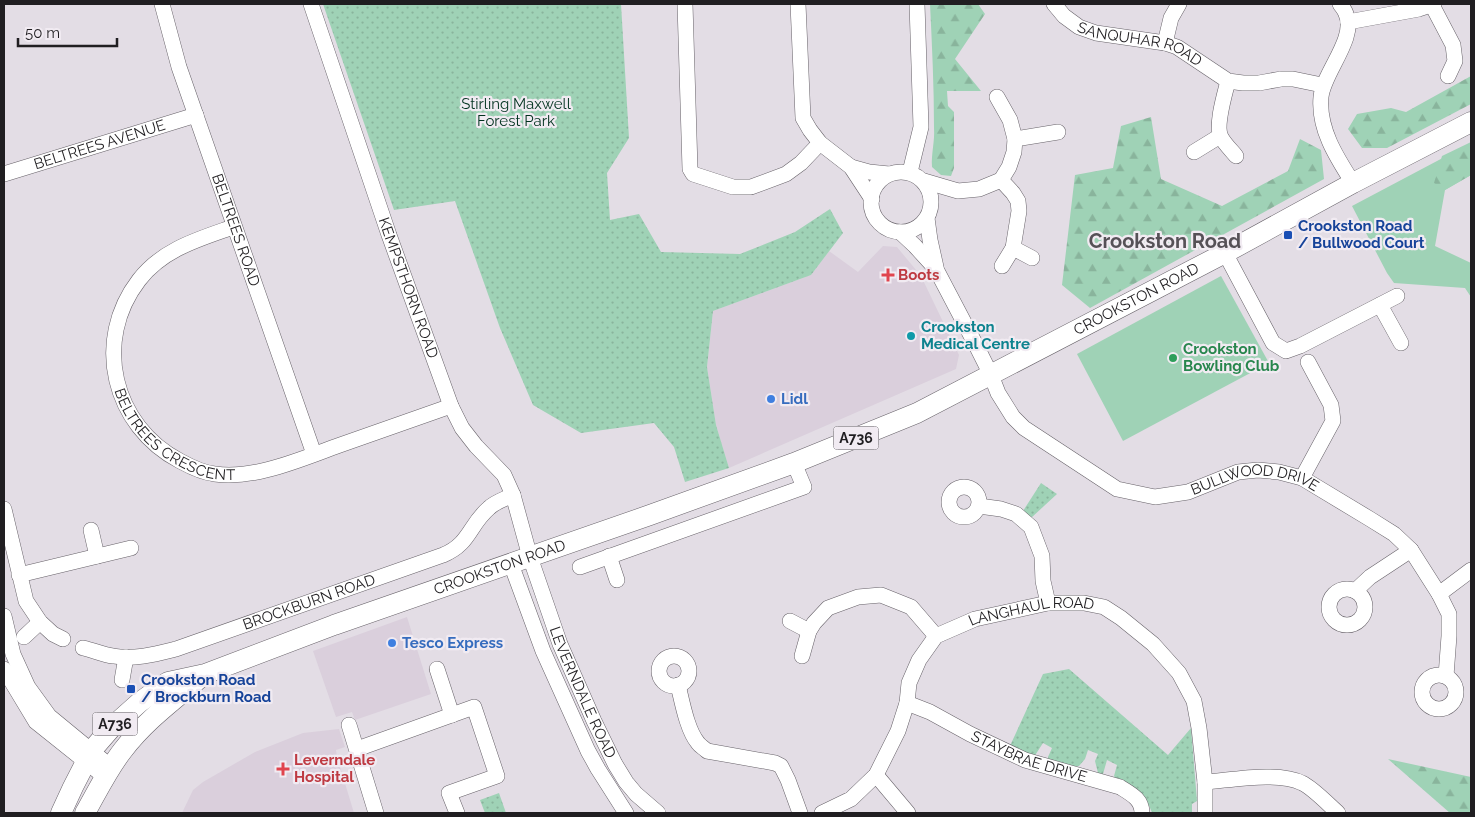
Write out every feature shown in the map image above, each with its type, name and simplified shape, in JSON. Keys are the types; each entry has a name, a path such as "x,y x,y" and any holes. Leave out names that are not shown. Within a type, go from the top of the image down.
{"main road":[{"name":"CROOKSTON ROAD","path":"61,813 89,756 119,721 140,702 168,682 205,674 334,625 794,463 916,413 1224,254 1353,183 1471,122"},
{"name":"CROOKSTON ROAD","path":"86,813 122,750 152,718 205,674"}],"street":[{"name":"BELTREES ROAD","path":"162,4 178,67 314,454"},
{"name":"KEMPSTHORN ROAD","path":"311,4 389,235 451,406 462,428 476,446 504,475 513,495 530,557"},
{"path":"685,4 690,169 693,174 733,187 751,187 786,174 820,143"},
{"path":"798,4 803,118 820,143 851,167 872,199"},
{"path":"910,172 921,127 916,4"},
{"name":"SANQUHAR ROAD","path":"1054,4 1064,16 1079,27 1096,32 1165,43 1177,47 1228,81 1259,83 1281,78 1322,85"},
{"path":"1165,43 1171,18 1179,4"},
{"path":"1340,4 1348,22 1342,49 1322,85 1320,111 1336,155 1353,183"},
{"path":"1348,22 1419,9 1433,4 1453,45 1455,61 1448,76"},
{"path":"1228,81 1221,109 1220,136 1236,156"},
{"path":"924,181 958,191 979,189 1001,180 1012,159 1015,139 1010,120 997,97"},
{"name":"BELTREES AVENUE","path":"4,174 196,115"},
{"path":"1015,139 1058,132"},
{"path":"1194,152 1220,136"},
{"path":"851,167 869,172 890,174"},
{"path":"936,268 930,240 929,215 932,197 924,181 910,172 901,171 884,177 877,183 873,192 873,212 878,221 892,231 908,232 924,223 929,215 944,200 958,191"},
{"path":"1001,180 1018,201 1019,211 1013,248 1002,266"},
{"name":"BELTREES CRESCENT","path":"234,227 188,242 155,263 139,280 126,302 117,324 113,350 115,374 123,401 138,426 152,443 168,455 190,466 214,474 240,475 265,470 314,454 451,406"},
{"path":"900,232 936,268"},
{"path":"1013,248 1032,258"},
{"path":"1224,254 1273,342 1286,351 1300,346 1397,296"},
{"name":"BULLWOOD DRIVE","path":"936,268 991,374 998,393 1013,417 1024,428 1117,489 1156,497 1188,492 1238,472 1258,470 1279,472 1302,478 1394,534 1411,550 1439,594 1449,614 1450,636 1446,676"},
{"path":"1380,304 1401,343"},
{"path":"1302,478 1333,421 1331,405 1308,362"},
{"name":"CROOKSTON ROAD","path":"580,568 804,487 794,463"},
{"name":"BROCKBURN ROAD","path":"83,648 113,656 126,657 152,655 176,649 443,555 461,544 481,516 490,507 513,495"},
{"path":"979,506 1001,509 1016,514 1031,527 1042,556 1042,581 1048,603"},
{"path":"4,509 26,601 40,622 53,634 63,639"},
{"path":"91,530 97,556"},
{"path":"19,575 131,548"},
{"path":"1355,591 1370,577 1411,550"},
{"path":"609,556 617,580"},
{"name":"LEVERNDALE ROAD","path":"530,557 560,644 610,754 631,788 658,813"},
{"name":"LEVERNDALE ROAD","path":"511,564 543,651 588,751 626,813"},
{"path":"1439,594 1471,570"},
{"path":"802,656 809,630 828,608 858,597 881,595 911,606 936,636 919,660 910,683 907,703 898,731 876,775 851,799 822,813"},
{"name":"LANGHAUL ROAD","path":"936,636 975,619 1048,603 1084,603 1104,607 1121,618 1153,644 1179,673 1194,701 1205,782 1205,813"},
{"path":"4,616 8,655 49,716 89,756"},
{"path":"790,621 809,630"},
{"path":"24,637 40,622"},
{"path":"122,680 126,657"},
{"path":"4,669 36,722 89,756 109,772"},
{"path":"437,669 452,714"},
{"path":"678,685 684,710 698,744 707,750 775,763 781,766 800,813"},
{"name":"STAYBRAE DRIVE","path":"907,703 930,712 970,734 1025,760 1120,788 1133,795 1142,806 1142,813"},
{"path":"357,749 474,707 497,776 449,793 456,813"},
{"path":"349,725 376,813"},
{"path":"876,775 908,813"},
{"path":"1205,782 1286,778 1303,783 1338,813"}],"shaded area":[{"path":"883,246 897,247 921,276 959,355 956,369 729,468 716,425 707,367 713,311 811,275 829,251 858,272"},
{"path":"407,617 431,694 355,720 352,712 336,717 313,651"},
{"name":"Leverndale Hospital","path":"339,729 345,747 336,750 337,757 354,813 182,813 193,790 203,782 255,752 303,733"}],"green space":[{"name":"Stirling Maxwell Forest Park","path":"323,4 621,4 629,138 607,173 610,220 639,214 661,252 740,254 795,232 830,209 843,233 811,275 713,311 707,367 716,425 729,468 685,482 674,447 654,423 581,433 533,405 500,328 455,201 394,210"},
{"path":"930,4 978,4 985,14 955,59 981,91 947,91 948,106 954,112 954,168 951,176 941,175 932,167 934,133"},
{"path":"1471,76 1471,104 1387,148 1362,148 1348,129 1357,114 1391,108 1406,112"},
{"path":"1151,117 1161,179 1222,206 1288,171 1300,139 1321,150 1324,179 1090,308 1062,285 1075,175 1113,168 1121,126"},
{"path":"1471,142 1471,175 1445,190 1434,183 1442,156"},
{"path":"1471,143 1471,175 1445,190 1435,246 1471,263 1471,297 1465,288 1394,283 1352,206"},
{"name":"Crookston Bowling Club","path":"1221,276 1269,363 1123,441 1077,354"},
{"path":"1041,483 1057,494 1031,518 1023,511"},
{"path":"1069,669 1168,755 1191,728 1197,801 1192,804 1192,813 1152,813 1142,797 1133,789 1116,780 1114,776 1117,765 1107,760 1103,774 1098,773 1095,761 1098,754 1088,750 1085,759 1079,766 1072,767 1049,761 1048,757 1052,748 1043,743 1034,757 1009,748 1043,674"},
{"path":"1388,759 1471,777 1471,813 1450,813"},
{"path":"499,793 506,813 485,813 480,800"}],"place":[{"name":"Crookston Road / Bullwood Court","path":"1288,235"},
{"name":"Boots","path":"888,275"},
{"name":"Crookston Medical Centre","path":"911,336"},
{"name":"Crookston Bowling Club","path":"1173,358"},
{"name":"Lidl","path":"771,399"},
{"name":"Tesco Express","path":"392,643"},
{"name":"Crookston Road / Brockburn Road","path":"131,689"},
{"name":"Leverndale Hospital","path":"283,769"}],"district":[{"name":"Crookston Road","path":"1165,241"}]}
